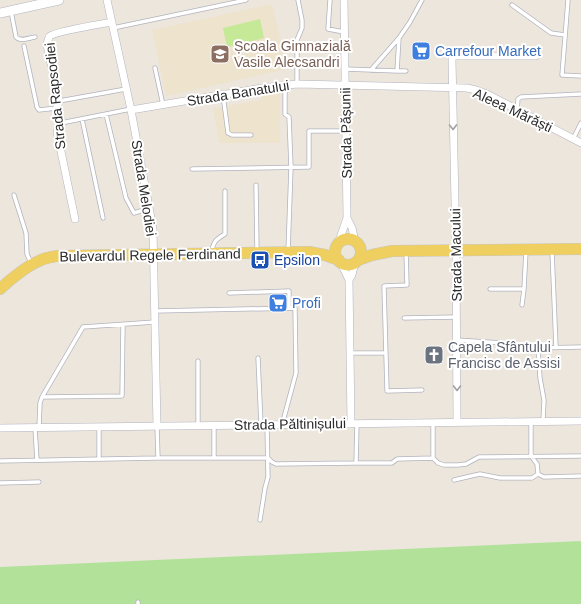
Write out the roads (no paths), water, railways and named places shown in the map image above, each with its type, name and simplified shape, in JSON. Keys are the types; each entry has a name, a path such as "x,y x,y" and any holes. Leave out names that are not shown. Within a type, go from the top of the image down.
{"main road":[{"path":"392,251 372,255 348,265 340,262 336,254 338,245 344,240 348,239 372,248 392,251 581,249"},
{"path":"356,242 361,250 361,254 356,261"},
{"name":"Bulevardul Regele Ferdinand","path":"0,289 8,281 32,264 57,256 288,253 309,252 338,245"},
{"name":"Bulevardul Regele Ferdinand","path":"309,252 325,255 340,262"}],"street":[{"path":"0,13 60,0"},
{"name":"Strada Melodiei","path":"107,0 131,110 153,229 157,426"},
{"name":"Strada Pășunii","path":"338,245 347,218 344,0"},
{"name":"Strada Rapsodiei","path":"75,219 57,132 61,123 47,45 49,37 60,32 112,25"},
{"name":"Strada Macului","path":"457,422 453,56 535,56"},
{"name":"Strada Banatului","path":"131,110 285,85 346,85"},
{"name":"Aleea Mărăști","path":"346,85 467,88 476,90 487,94 581,143"},
{"name":"Strada Pășunii","path":"347,218 356,242"},
{"path":"349,280 356,261"},
{"path":"340,262 349,280 350,353 354,424"},
{"name":"Strada Păltinișului","path":"0,428 581,421"}],"lane":[{"path":"112,25 246,0"},
{"path":"297,84 297,40 302,28 298,0"},
{"path":"330,0 328,29 345,32"},
{"path":"371,70 399,38 422,0"},
{"path":"568,0 562,75 581,76"},
{"path":"512,5 551,33 565,35"},
{"path":"11,10 16,37 21,39 35,37"},
{"path":"398,71 399,38"},
{"path":"24,46 37,108 39,110 126,89"},
{"path":"155,68 163,105"},
{"path":"345,69 406,71"},
{"path":"285,85 285,114 289,117 291,167 288,253"},
{"path":"517,110 518,99 521,96 581,94"},
{"path":"223,95 228,133 232,135 251,135"},
{"path":"61,123 131,110"},
{"path":"106,114 126,198 134,213 150,208"},
{"path":"82,119 103,218"},
{"path":"573,139 581,123"},
{"path":"192,169 309,167 308,130 346,131"},
{"path":"256,185 258,253"},
{"path":"211,254 214,242 225,234 226,191"},
{"path":"14,195 26,233 27,254 32,264"},
{"path":"552,249 556,347"},
{"path":"522,306 526,250"},
{"path":"406,251 407,285 384,286 387,391 422,390"},
{"path":"490,289 524,289"},
{"path":"229,293 289,292 289,308"},
{"path":"155,311 295,308 296,373 282,424"},
{"path":"404,318 456,317"},
{"path":"37,460 37,428 42,397 83,327 155,322"},
{"path":"42,397 122,396 123,325"},
{"path":"457,340 502,343 521,347 538,348 581,347"},
{"path":"538,348 540,378 544,400 543,421"},
{"path":"350,353 386,353"},
{"path":"258,358 268,458 268,477 260,520"},
{"path":"198,361 198,426"},
{"path":"531,422 531,456 537,464 538,474"},
{"path":"433,423 433,458 438,463 444,465 466,464 479,458 581,456"},
{"path":"354,424 356,463"},
{"path":"214,425 214,458"},
{"path":"157,426 158,458"},
{"path":"99,427 99,459"},
{"path":"0,461 158,458 268,458 276,464 392,463 397,459 433,458"},
{"path":"454,480 480,474 500,478 532,478 538,474"},
{"path":"538,474 544,478 581,476"},
{"path":"0,483 39,482"}],"place":[{"name":"Carrefour Market","path":"421,51"},
{"name":"Școala Gimnazială Vasile Alecsandri","path":"220,54"},
{"name":"Epsilon","path":"260,260"},
{"name":"Profi","path":"278,303"},
{"name":"Capela Sfântului Francisc de Assisi","path":"434,355"}]}
